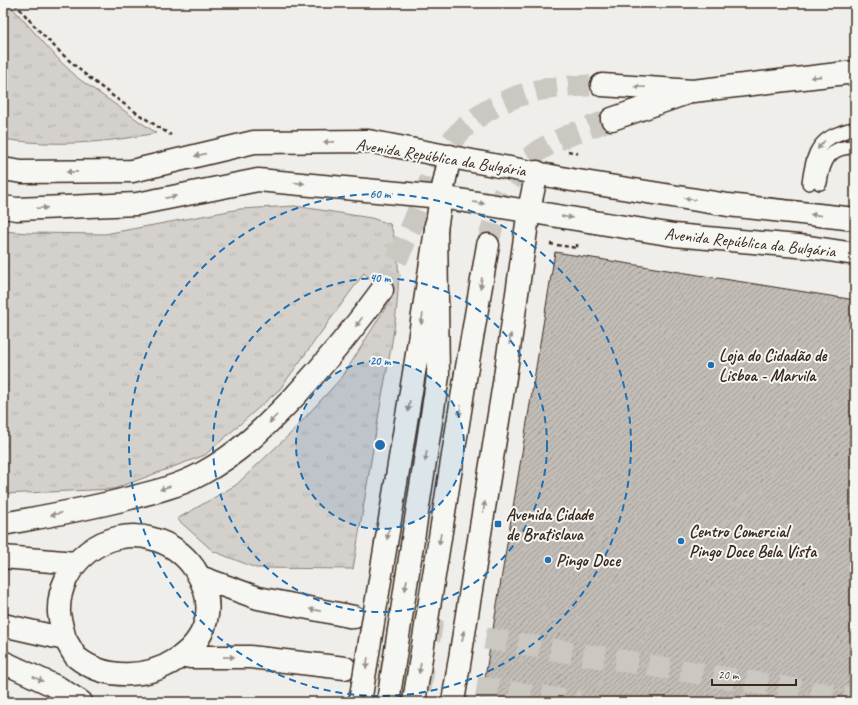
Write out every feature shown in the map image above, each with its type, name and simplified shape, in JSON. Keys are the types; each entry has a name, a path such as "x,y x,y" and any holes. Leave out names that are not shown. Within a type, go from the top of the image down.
{"main road":[{"path":"602,85 693,91 855,72"},
{"path":"612,119 693,91"},
{"name":"Avenida República da Bulgária","path":"3,169 22,172 132,171 254,142 368,141 537,172 572,180 728,205 855,219"},
{"path":"360,702 415,368 436,225 450,156"},
{"path":"453,702 505,377 528,210 537,172"},
{"name":"Avenida República da Bulgária","path":"3,207 17,209 137,204 258,180 441,197 674,235 809,247 855,254"},
{"path":"388,702 438,376 436,225"},
{"path":"414,702 466,372 488,245"},
{"path":"3,524 95,507 162,490 201,474 240,450 271,421 317,372 352,332 382,290"},
{"path":"142,536 166,543 186,557 200,577 206,597 206,618 201,639 190,657 174,672 154,680 133,684 112,681 92,672 76,657 65,639 59,613 63,586 76,563 94,546 117,537 142,536"},
{"path":"3,557 76,563"},
{"path":"200,577 258,598 354,617"},
{"path":"3,625 65,639"},
{"path":"190,657 250,657 345,668"},
{"path":"3,662 59,688 81,702"}],"lane":[{"path":"855,129 837,134 827,139 819,146 812,160 814,183 822,167 836,149 844,146 855,147"}],"path":[{"path":"16,3 30,22 79,71 106,93 177,139"}],"green space":[{"path":"3,3 8,3 61,62 79,79 156,133 80,143 42,143 3,139"},
{"path":"295,206 371,218 390,224 396,244 398,290 396,315 353,569 256,568 213,551 177,519 236,485 290,434 343,376 392,297 364,273 280,389 205,455 114,489 3,494 3,231 28,233 105,234 240,209"},
{"path":"6,695 27,702 7,702"}],"building":[{"name":"Centro Comercial Pingo Doce Bela Vista","path":"555,252 855,300 855,702 481,702"}],"tunnel":[{"path":"382,290 408,235 436,167 452,140 463,129 488,110 531,92 559,87 602,85"},
{"path":"488,245 494,219 504,194 510,182 527,161 537,152 554,142 612,119"},
{"path":"355,617 855,699"},
{"path":"346,668 579,702"}],"place":[{"name":"Loja do Cidadão de Lisboa - Marvila","path":"711,365"},
{"name":"Avenida Cidade de Bratislava","path":"498,524"},
{"name":"Centro Comercial Pingo Doce Bela Vista","path":"681,541"},
{"name":"Pingo Doce","path":"548,560"}]}
